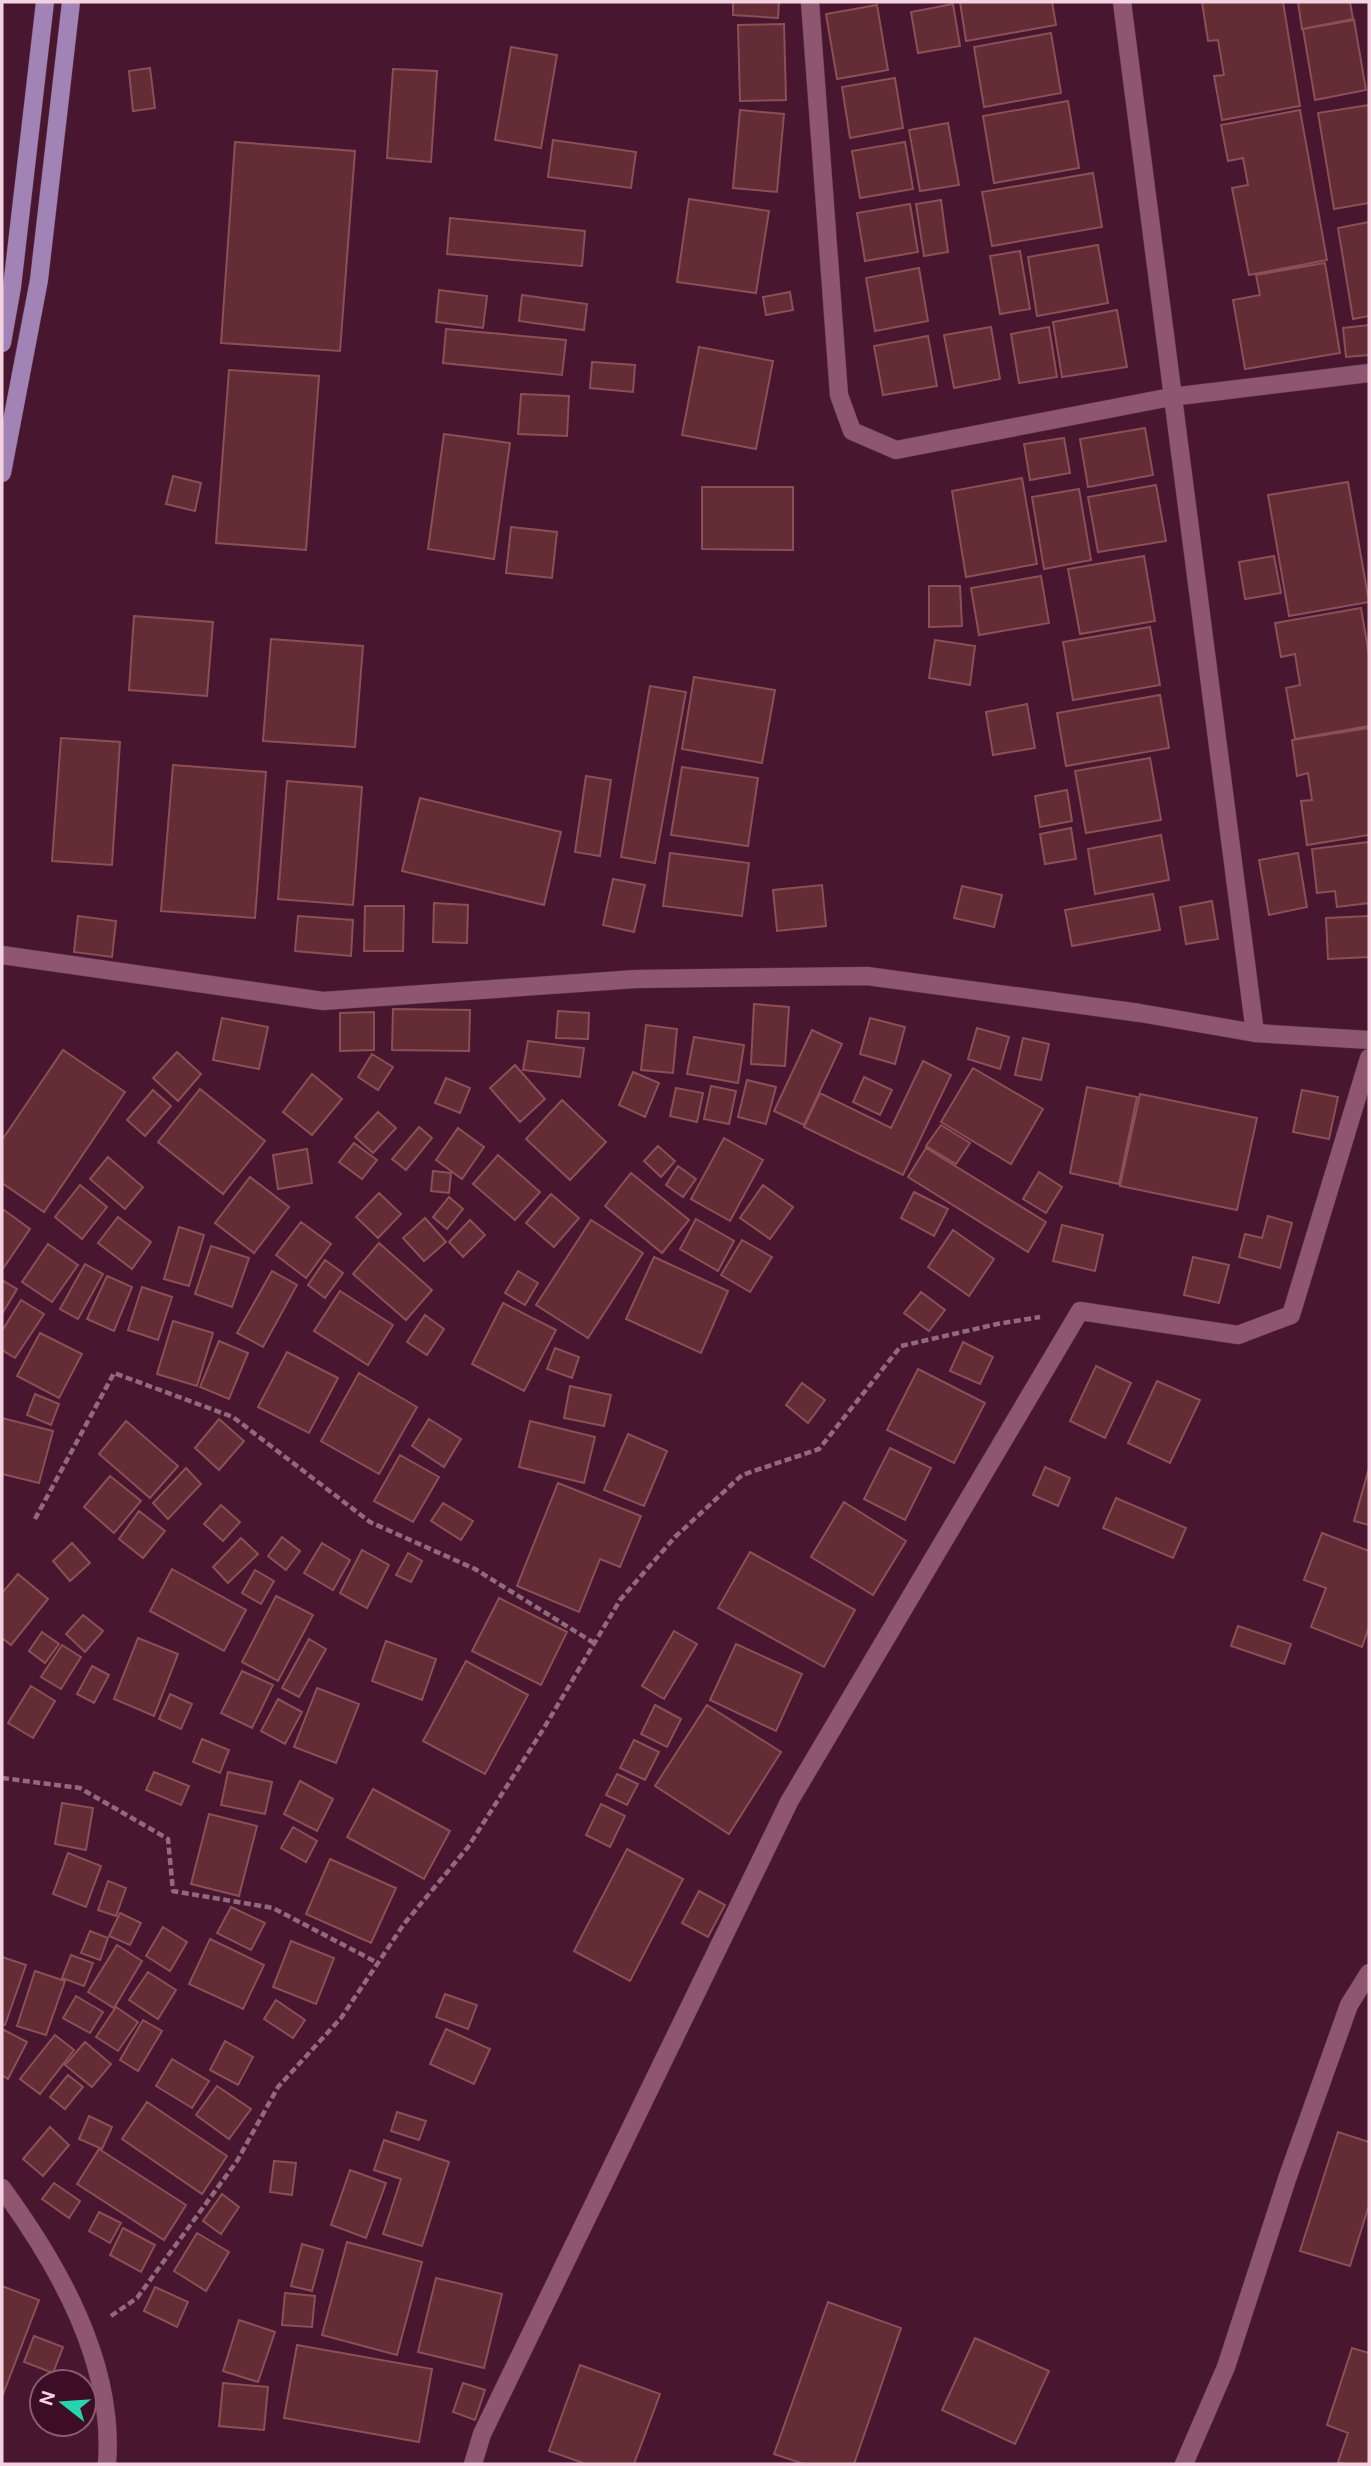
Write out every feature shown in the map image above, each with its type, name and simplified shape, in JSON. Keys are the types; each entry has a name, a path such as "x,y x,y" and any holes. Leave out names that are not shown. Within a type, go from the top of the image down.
{"main road":[{"path":"2,343 12,287 45,2"},
{"path":"2,473 39,280 71,2"}],"street":[{"path":"810,2 839,395 852,432 895,450 1171,397 1369,373"},
{"path":"1122,2 1255,1033"},
{"path":"2,955 323,1001 636,979 867,976 1140,1013 1255,1033 1369,1040"},
{"path":"473,2464 482,2434 789,1802 1080,1311 1238,1335 1291,1315 1369,1058"},
{"path":"1184,2464 1226,2367 1288,2176 1349,2005 1369,1973"},
{"path":"2,2188 64,2281 101,2379 109,2437 107,2464"}],"path":[{"path":"84,2334 136,2298 237,2161 278,2087 341,2018 404,1924 468,1847 544,1728 620,1600 675,1537 742,1475 818,1449 901,1346 997,1324 1080,1311"},
{"path":"35,1519 114,1373 233,1417 370,1522 475,1569 594,1643"},
{"path":"2,1778 80,1788 168,1839 173,1891 272,1908 378,1963"}],"building":[{"path":"733,2 779,2 778,18 733,15"},
{"path":"960,2 1052,2 1056,25 966,41"},
{"path":"1202,2 1283,2 1300,106 1222,120 1214,76 1224,75 1218,40 1208,41"},
{"path":"1298,2 1350,2 1353,19 1302,29"},
{"path":"953,4 960,46 918,53 911,12"},
{"path":"877,5 888,70 837,79 826,14"},
{"path":"1354,20 1366,90 1315,100 1303,29"},
{"path":"784,24 786,100 740,101 738,25"},
{"path":"1051,33 1061,93 984,107 974,47"},
{"path":"511,47 557,55 541,148 495,140"},
{"path":"150,68 155,108 133,111 129,71"},
{"path":"393,69 437,71 431,162 387,158"},
{"path":"895,78 903,128 850,138 842,87"},
{"path":"1068,101 1079,168 994,183 983,116"},
{"path":"1369,105 1369,203 1334,209 1318,113"},
{"path":"740,110 784,114 777,192 733,188"},
{"path":"1300,110 1327,260 1249,275 1232,188 1248,185 1243,158 1228,161 1221,125"},
{"path":"948,123 959,185 920,191 909,130"},
{"path":"553,140 636,152 631,188 548,177"},
{"path":"235,142 355,151 340,351 221,343"},
{"path":"905,142 913,189 860,198 852,151"},
{"path":"1093,173 1102,227 992,246 982,192"},
{"path":"689,199 769,211 756,293 677,282"},
{"path":"941,200 948,252 924,256 916,204"},
{"path":"910,204 918,252 865,261 857,213"},
{"path":"450,218 585,231 582,266 447,254"},
{"path":"1369,222 1369,316 1353,319 1338,228"},
{"path":"1098,245 1108,303 1037,316 1028,257"},
{"path":"1020,251 1030,309 1000,314 990,256"},
{"path":"1325,263 1340,353 1245,369 1233,300 1260,295 1256,275"},
{"path":"919,268 928,321 875,331 866,278"},
{"path":"439,290 487,296 483,328 436,322"},
{"path":"790,292 793,310 766,315 763,297"},
{"path":"522,295 587,304 584,330 519,321"},
{"path":"1117,310 1127,367 1062,377 1053,322"},
{"path":"1369,325 1369,355 1346,357 1343,328"},
{"path":"991,327 1000,379 954,388 944,335"},
{"path":"1049,327 1057,377 1019,383 1011,334"},
{"path":"446,329 566,340 562,375 443,363"},
{"path":"928,336 937,386 883,395 874,346"},
{"path":"699,347 773,361 756,449 682,435"},
{"path":"592,362 635,365 633,392 590,388"},
{"path":"229,370 319,376 306,550 216,543"},
{"path":"521,394 569,396 567,436 518,434"},
{"path":"1145,428 1153,475 1088,487 1080,439"},
{"path":"444,434 510,443 494,559 428,549"},
{"path":"1064,438 1070,473 1030,480 1024,444"},
{"path":"173,476 201,483 195,511 166,504"},
{"path":"1022,478 1037,564 966,577 952,491"},
{"path":"1348,482 1369,602 1289,616 1268,495"},
{"path":"1156,485 1166,541 1098,552 1088,497"},
{"path":"702,487 793,487 793,550 702,549"},
{"path":"1079,489 1091,560 1044,569 1032,497"},
{"path":"511,527 557,532 552,578 506,573"},
{"path":"1144,556 1155,621 1080,634 1068,569"},
{"path":"1274,556 1281,593 1245,599 1239,562"},
{"path":"1041,576 1049,623 979,635 971,588"},
{"path":"929,586 960,586 962,626 929,627"},
{"path":"1361,608 1369,655 1369,726 1295,739 1286,688 1300,685 1295,654 1281,657 1275,623"},
{"path":"134,616 213,622 207,696 129,690"},
{"path":"1150,627 1160,685 1073,700 1063,642"},
{"path":"271,639 363,646 355,747 263,741"},
{"path":"935,640 975,646 970,685 929,678"},
{"path":"694,677 775,690 762,763 682,749"},
{"path":"650,686 686,692 655,863 621,857"},
{"path":"1160,695 1169,748 1066,766 1057,713"},
{"path":"1027,704 1035,748 993,755 986,712"},
{"path":"1369,728 1369,835 1307,845 1301,801 1312,800 1308,773 1297,776 1292,740"},
{"path":"61,738 120,742 112,865 52,861"},
{"path":"1150,758 1161,820 1086,833 1075,771"},
{"path":"173,765 266,772 255,918 161,911"},
{"path":"682,767 758,778 748,846 671,835"},
{"path":"586,776 611,780 600,856 575,852"},
{"path":"287,781 362,787 353,905 278,899"},
{"path":"1067,790 1072,821 1040,827 1035,796"},
{"path":"420,798 561,832 544,905 402,871"},
{"path":"1071,828 1076,859 1045,864 1040,834"},
{"path":"1161,835 1169,880 1095,894 1088,849"},
{"path":"1369,842 1369,903 1337,907 1335,891 1317,893 1312,849"},
{"path":"670,853 749,863 742,916 663,906"},
{"path":"1298,853 1307,907 1269,915 1259,860"},
{"path":"613,879 645,885 634,932 603,925"},
{"path":"822,885 826,926 777,931 773,890"},
{"path":"962,886 1002,895 994,927 954,918"},
{"path":"1153,894 1160,930 1072,946 1065,910"},
{"path":"1212,901 1218,939 1186,944 1180,907"},
{"path":"434,903 468,905 467,943 433,942"},
{"path":"365,906 404,906 403,951 364,951"},
{"path":"78,916 116,921 112,957 74,952"},
{"path":"298,916 353,920 351,956 295,951"},
{"path":"1369,916 1369,957 1328,959 1326,918"},
{"path":"754,1004 789,1007 785,1066 751,1064"},
{"path":"393,1009 470,1010 469,1051 392,1050"},
{"path":"558,1011 589,1013 588,1039 556,1038"},
{"path":"374,1012 374,1050 340,1051 340,1013"},
{"path":"222,1018 268,1027 259,1069 213,1060"},
{"path":"870,1018 905,1027 895,1064 860,1054"},
{"path":"646,1025 677,1029 673,1073 641,1070"},
{"path":"977,1028 1009,1037 1000,1069 968,1059"},
{"path":"812,1030 842,1044 804,1125 774,1111"},
{"path":"694,1037 744,1045 738,1083 687,1074"},
{"path":"1023,1038 1049,1044 1041,1080 1015,1075"},
{"path":"528,1041 584,1048 580,1077 523,1070"},
{"path":"63,1050 125,1092 44,1212 2,1183 2,1140"},
{"path":"177,1052 201,1074 178,1101 153,1078"},
{"path":"372,1054 393,1067 378,1090 358,1077"},
{"path":"923,1061 951,1075 903,1175 804,1127 820,1093 891,1128"},
{"path":"515,1065 545,1099 520,1122 490,1088"},
{"path":"973,1068 1043,1109 1011,1164 941,1122"},
{"path":"633,1072 659,1083 645,1117 619,1105"},
{"path":"312,1074 342,1099 312,1135 283,1112"},
{"path":"864,1077 892,1090 880,1115 853,1102"},
{"path":"446,1078 470,1088 460,1113 435,1103"},
{"path":"747,1080 776,1087 766,1124 738,1117"},
{"path":"711,1086 736,1091 729,1124 704,1119"},
{"path":"1087,1087 1137,1097 1119,1184 1070,1173"},
{"path":"676,1088 703,1093 697,1122 670,1116"},
{"path":"200,1089 265,1141 223,1194 158,1142"},
{"path":"153,1090 171,1106 145,1136 127,1120"},
{"path":"1302,1090 1338,1097 1329,1139 1293,1132"},
{"path":"1140,1094 1257,1118 1237,1210 1120,1186"},
{"path":"562,1100 606,1142 570,1180 526,1139"},
{"path":"378,1112 396,1128 373,1153 355,1137"},
{"path":"941,1125 970,1143 956,1164 926,1146"},
{"path":"419,1127 432,1138 406,1170 392,1159"},
{"path":"458,1128 484,1147 462,1179 436,1160"},
{"path":"724,1138 763,1160 730,1221 691,1199"},
{"path":"354,1143 377,1160 362,1179 339,1162"},
{"path":"658,1146 675,1161 661,1177 644,1161"},
{"path":"926,1148 1046,1222 1028,1252 908,1177"},
{"path":"307,1149 312,1183 278,1189 273,1155"},
{"path":"498,1155 540,1192 515,1220 473,1184"},
{"path":"108,1157 143,1187 125,1209 90,1179"},
{"path":"678,1166 696,1179 683,1197 666,1185"},
{"path":"433,1171 451,1173 449,1193 431,1191"},
{"path":"1039,1172 1062,1187 1046,1213 1023,1199"},
{"path":"631,1173 689,1220 662,1253 605,1206"},
{"path":"250,1177 289,1207 254,1253 215,1223"},
{"path":"80,1185 107,1207 82,1239 55,1217"},
{"path":"763,1185 793,1207 770,1239 740,1218"},
{"path":"914,1192 948,1209 934,1236 901,1218"},
{"path":"379,1193 401,1214 378,1238 356,1217"},
{"path":"551,1194 579,1218 554,1247 526,1223"},
{"path":"449,1197 463,1209 447,1229 433,1217"},
{"path":"4,1210 30,1229 2,1270 2,1213"},
{"path":"1268,1216 1292,1223 1280,1268 1239,1257 1245,1234 1262,1238"},
{"path":"118,1217 151,1242 132,1269 98,1243"},
{"path":"425,1218 446,1242 424,1261 403,1238"},
{"path":"696,1219 734,1241 718,1271 680,1249"},
{"path":"470,1220 485,1235 463,1257 449,1242"},
{"path":"591,1220 643,1253 588,1338 536,1305"},
{"path":"301,1222 331,1244 306,1278 276,1255"},
{"path":"1062,1225 1103,1235 1095,1271 1053,1261"},
{"path":"179,1227 204,1235 189,1286 164,1279"},
{"path":"953,1230 994,1259 969,1296 928,1267"},
{"path":"742,1240 772,1257 750,1292 721,1275"},
{"path":"379,1243 432,1290 406,1320 353,1274"},
{"path":"48,1244 78,1265 52,1302 22,1282"},
{"path":"211,1246 249,1258 232,1307 195,1294"},
{"path":"654,1257 728,1291 701,1353 626,1319"},
{"path":"1193,1257 1229,1265 1219,1303 1184,1295"},
{"path":"325,1260 343,1273 325,1298 308,1285"},
{"path":"85,1264 103,1274 78,1319 60,1309"},
{"path":"272,1271 297,1285 263,1347 237,1333"},
{"path":"518,1271 538,1283 525,1305 505,1293"},
{"path":"107,1276 132,1287 114,1331 87,1319"},
{"path":"2,1280 17,1289 2,1314"},
{"path":"142,1287 172,1297 158,1340 128,1330"},
{"path":"340,1291 393,1325 368,1365 314,1331"},
{"path":"921,1292 945,1310 929,1331 904,1313"},
{"path":"21,1300 44,1314 15,1358 2,1350 2,1331"},
{"path":"503,1303 556,1330 524,1391 472,1364"},
{"path":"425,1315 444,1329 427,1355 407,1342"},
{"path":"173,1321 213,1333 197,1386 157,1374"},
{"path":"40,1333 82,1354 59,1398 17,1376"},
{"path":"219,1341 248,1353 229,1399 200,1387"},
{"path":"963,1342 993,1357 980,1384 950,1371"},
{"path":"555,1348 579,1357 572,1378 547,1369"},
{"path":"287,1352 338,1378 309,1433 258,1407"},
{"path":"1096,1366 1131,1383 1105,1438 1070,1421"},
{"path":"918,1369 985,1403 954,1463 887,1430"},
{"path":"359,1373 417,1407 379,1474 321,1441"},
{"path":"1157,1381 1200,1400 1170,1463 1128,1443"},
{"path":"802,1383 825,1400 808,1423 786,1405"},
{"path":"570,1386 611,1395 604,1426 564,1418"},
{"path":"35,1394 59,1404 51,1425 27,1415"},
{"path":"2,1418 53,1431 39,1483 2,1474"},
{"path":"219,1419 244,1441 219,1470 195,1448"},
{"path":"429,1419 461,1439 444,1467 412,1446"},
{"path":"126,1421 178,1466 150,1498 99,1454"},
{"path":"530,1421 595,1437 584,1483 519,1467"},
{"path":"628,1434 667,1451 644,1506 604,1490"},
{"path":"890,1448 931,1468 905,1520 864,1499"},
{"path":"400,1455 439,1477 413,1522 374,1501"},
{"path":"1045,1467 1070,1478 1058,1506 1033,1495"},
{"path":"186,1468 201,1484 168,1519 153,1503"},
{"path":"1369,1468 1369,1525 1354,1521"},
{"path":"110,1476 141,1501 114,1533 84,1507"},
{"path":"558,1483 641,1516 620,1567 600,1559 579,1612 517,1586"},
{"path":"1116,1498 1186,1528 1173,1558 1103,1528"},
{"path":"844,1502 906,1541 873,1595 811,1557"},
{"path":"443,1503 473,1521 461,1540 431,1521"},
{"path":"221,1505 240,1522 223,1541 204,1524"},
{"path":"139,1511 165,1531 143,1558 119,1539"},
{"path":"1322,1533 1369,1551 1369,1627 1362,1647 1311,1627 1326,1588 1304,1580"},
{"path":"282,1537 300,1551 286,1570 268,1556"},
{"path":"241,1538 258,1554 228,1583 213,1567"},
{"path":"72,1543 90,1563 70,1581 53,1561"},
{"path":"322,1543 350,1560 333,1590 304,1573"},
{"path":"362,1550 389,1565 367,1608 340,1593"},
{"path":"750,1552 855,1610 824,1667 718,1608"},
{"path":"408,1553 422,1561 411,1582 396,1575"},
{"path":"172,1569 246,1610 224,1651 150,1611"},
{"path":"255,1570 274,1581 261,1604 242,1593"},
{"path":"18,1574 48,1599 11,1645 2,1638 2,1593"},
{"path":"276,1596 313,1615 278,1681 242,1662"},
{"path":"499,1598 567,1632 541,1685 472,1651"},
{"path":"83,1615 103,1631 85,1652 66,1634"},
{"path":"1238,1626 1291,1644 1284,1664 1231,1646"},
{"path":"674,1631 697,1644 664,1699 642,1686"},
{"path":"42,1632 59,1644 45,1663 29,1651"},
{"path":"138,1638 178,1654 154,1716 114,1699"},
{"path":"309,1639 326,1649 299,1697 282,1688"},
{"path":"386,1641 436,1659 422,1700 372,1681"},
{"path":"736,1644 802,1674 776,1731 710,1700"},
{"path":"62,1645 81,1657 61,1689 41,1677"},
{"path":"466,1661 528,1695 485,1774 423,1741"},
{"path":"92,1666 109,1675 94,1703 77,1694"},
{"path":"242,1671 273,1685 252,1728 221,1713"},
{"path":"31,1686 55,1701 33,1738 8,1723"},
{"path":"317,1688 359,1704 336,1763 294,1747"},
{"path":"170,1694 192,1704 181,1729 159,1719"},
{"path":"278,1699 302,1712 285,1744 261,1731"},
{"path":"655,1705 681,1719 667,1747 641,1734"},
{"path":"707,1705 781,1752 729,1834 655,1786"},
{"path":"202,1739 229,1750 220,1773 193,1762"},
{"path":"634,1740 659,1752 645,1780 620,1768"},
{"path":"154,1772 189,1786 181,1805 146,1790"},
{"path":"228,1772 272,1782 265,1814 221,1805"},
{"path":"617,1774 638,1784 627,1805 606,1795"},
{"path":"300,1781 333,1799 317,1831 284,1814"},
{"path":"373,1789 450,1831 424,1879 347,1837"},
{"path":"62,1803 93,1808 86,1850 55,1844"},
{"path":"601,1804 625,1816 610,1847 586,1835"},
{"path":"209,1814 257,1826 239,1896 191,1884"},
{"path":"293,1827 317,1841 306,1862 281,1848"},
{"path":"627,1849 683,1879 630,1981 574,1951"},
{"path":"68,1853 101,1866 86,1907 53,1894"},
{"path":"330,1859 396,1888 371,1943 306,1914"},
{"path":"108,1881 126,1888 116,1916 98,1910"},
{"path":"699,1891 725,1905 708,1937 682,1923"},
{"path":"231,1907 265,1923 251,1950 217,1933"},
{"path":"120,1913 141,1923 130,1945 109,1936"},
{"path":"163,1927 187,1942 170,1971 146,1956"},
{"path":"90,1931 108,1938 100,1960 81,1953"},
{"path":"210,1939 264,1965 243,2009 189,1984"},
{"path":"291,1941 334,1958 316,2004 273,1987"},
{"path":"117,1945 142,1961 114,2008 88,1992"},
{"path":"71,1955 93,1963 84,1986 62,1978"},
{"path":"2,1957 26,1965 5,2025 2,2024"},
{"path":"35,1971 65,1981 46,2035 17,2026"},
{"path":"148,1972 176,1990 158,2019 129,2000"},
{"path":"445,1994 477,2005 468,2029 436,2017"},
{"path":"76,1996 103,2012 90,2033 63,2018"},
{"path":"276,2000 305,2020 293,2038 264,2019"},
{"path":"116,2007 138,2022 118,2051 96,2037"},
{"path":"143,2020 162,2031 138,2071 120,2060"},
{"path":"2,2029 27,2042 8,2079 2,2075"},
{"path":"446,2029 490,2049 474,2084 430,2064"},
{"path":"55,2035 74,2050 40,2094 20,2079"},
{"path":"225,2041 253,2057 238,2085 210,2070"},
{"path":"85,2042 111,2064 92,2087 65,2065"},
{"path":"172,2059 209,2081 192,2108 156,2086"},
{"path":"68,2075 83,2087 65,2109 50,2097"},
{"path":"217,2086 251,2109 229,2139 196,2115"},
{"path":"147,2102 227,2156 202,2194 122,2139"},
{"path":"397,2112 426,2121 419,2140 391,2131"},
{"path":"89,2116 112,2127 102,2149 79,2139"},
{"path":"50,2127 69,2145 43,2176 23,2159"},
{"path":"1338,2132 1369,2142 1369,2205 1350,2266 1300,2251"},
{"path":"384,2140 449,2162 422,2246 383,2234 401,2179 374,2170"},
{"path":"99,2149 186,2205 164,2240 77,2184"},
{"path":"274,2161 296,2163 292,2195 270,2192"},
{"path":"350,2170 386,2183 366,2238 331,2225"},
{"path":"54,2183 80,2201 69,2218 42,2199"},
{"path":"222,2194 239,2207 221,2234 203,2221"},
{"path":"99,2212 121,2223 110,2243 89,2231"},
{"path":"123,2228 155,2245 141,2272 110,2255"},
{"path":"197,2233 229,2252 206,2291 174,2271"},
{"path":"347,2242 422,2262 397,2355 322,2335"},
{"path":"302,2244 323,2250 312,2291 291,2286"},
{"path":"436,2278 502,2294 484,2368 418,2352"},
{"path":"2,2286 39,2300 2,2397"},
{"path":"155,2287 188,2302 177,2327 144,2311"},
{"path":"285,2293 315,2296 312,2327 282,2325"},
{"path":"828,2302 901,2328 854,2464 804,2464 774,2454"},
{"path":"239,2320 275,2332 258,2382 223,2371"},
{"path":"34,2336 63,2347 55,2368 40,2368 24,2362"},
{"path":"975,2338 1049,2371 1015,2444 942,2410"},
{"path":"297,2345 432,2369 419,2442 284,2418"},
{"path":"1352,2348 1369,2353 1369,2464 1338,2462 1348,2433 1327,2425"},
{"path":"580,2365 660,2394 634,2464 586,2464 549,2451"},
{"path":"223,2383 268,2387 264,2430 219,2426"},
{"path":"463,2383 485,2390 475,2420 453,2412"}]}
